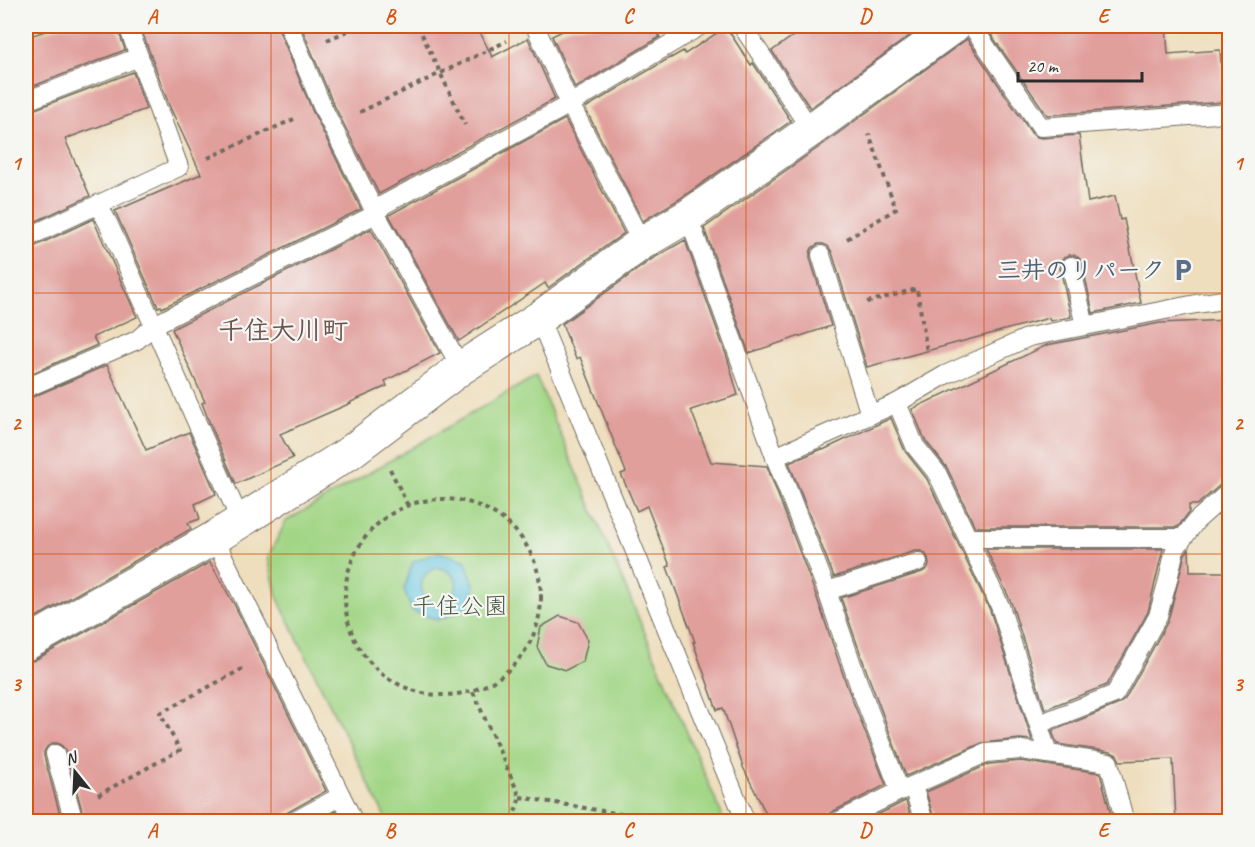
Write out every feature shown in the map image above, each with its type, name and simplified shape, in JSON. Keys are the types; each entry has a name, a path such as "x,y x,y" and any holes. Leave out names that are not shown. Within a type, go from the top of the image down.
{"street":[{"path":"26,644 228,530 349,453 461,368 539,318 642,243 688,216 812,130 954,26"}],"lane":[{"path":"26,238 179,167 128,26"},
{"path":"289,26 322,106 376,214 461,368"},
{"path":"26,388 137,340 154,325 376,214 383,205 570,104 700,26"},
{"path":"742,26 812,130"},
{"path":"972,26 1041,127 1230,113"},
{"path":"535,27 570,104 642,243"},
{"path":"26,101 139,57"},
{"path":"98,204 154,325 271,654 354,822"},
{"path":"688,216 775,458 827,591 858,682 906,789 924,822"},
{"path":"821,255 870,415"},
{"path":"1071,266 1085,326"},
{"path":"775,458 897,403 945,375 1029,337 1230,299"},
{"path":"539,318 746,822"},
{"path":"897,403 915,446 938,472 1000,606 1048,754"},
{"path":"1039,724 1115,694 1158,616 1174,549 1196,521 1230,491"},
{"path":"969,538 1182,538"},
{"path":"827,591 918,562"},
{"path":"837,822 986,753 1021,750 1109,763 1125,822"},
{"path":"55,754 73,816"},
{"path":"293,822 341,796"}],"path":[{"path":"418,26 479,153"},
{"path":"332,125 535,27"},
{"path":"821,255 896,209 856,97"},
{"path":"179,167 192,166 322,106"},
{"path":"838,310 917,289 932,382"},
{"path":"456,499 503,518 518,532 536,562 542,604 534,638 519,660 493,683 473,692 438,696 395,684 368,663 346,623 344,578 361,540 386,516 421,500 456,499"},
{"path":"73,816 180,750 160,713 271,654"},
{"path":"473,692 520,797 512,822"},
{"path":"520,797 668,822"}],"green space":[{"name":"千住公園","path":"536,376 722,815 720,821 387,821 277,597 268,557 286,521"}],"water":[{"path":"439,552 465,560 475,587 466,609 438,620 412,611 404,589 413,562","holes":["435,568 444,569 456,579 453,596 440,603 433,603 427,599 421,587 427,573"]}],"building":[{"path":"62,26 117,26 125,50 26,89 26,37"},
{"path":"140,26 278,26 312,110 361,209 162,308 158,307 115,211 201,174 169,105"},
{"path":"301,26 477,26 492,57 528,38 555,99 379,194 332,101"},
{"path":"572,26 653,26 660,37 575,88 552,36"},
{"path":"807,26 923,26 810,108 772,51"},
{"path":"985,26 1166,26 1168,54 1220,50 1224,102 1047,115"},
{"path":"726,27 791,121 678,200 643,221 585,108 671,57 683,51 685,54"},
{"path":"967,39 1032,134 1042,138 1079,135 1088,202 1115,196 1120,220 1124,219 1141,303 1093,313 1082,263 1079,258 1069,255 1060,262 1060,268 1071,317 1050,321 1049,318 867,367 832,252 828,246 818,244 812,248 810,258 831,326 749,353 704,228"},
{"path":"133,72 146,109 65,139 90,196 26,226 26,112"},
{"path":"565,119 624,233 548,288 545,283 459,341 389,215"},
{"path":"93,219 137,317 93,337 97,345 26,376 26,249"},
{"path":"371,229 440,353 385,381 387,386 280,434 293,458 236,484 202,403 205,402 172,329"},
{"path":"685,240 728,360 738,395 691,410 711,462 767,466 816,595 847,686 886,785 832,812 827,816 826,822 770,822 743,767 723,708 717,710 667,567 670,566 647,506 637,511 621,474 626,472 580,357 576,359 562,324 652,259"},
{"path":"1228,320 1230,470 1219,486 1197,505 1189,505 1189,512 1178,527 975,527 947,468 925,440 912,409 1047,345 1160,323"},
{"path":"107,365 146,450 189,432 216,494 195,504 200,519 188,523 191,529 26,623 26,399"},
{"path":"891,418 905,451 927,479 990,610 1032,740 982,743 906,776 841,598 922,572 929,565 928,558 925,553 915,551 834,577 789,463 823,450"},
{"path":"986,549 1163,549 1148,612 1107,685 1045,709 1011,602"},
{"path":"1189,549 1190,572 1230,572 1230,822 1176,822 1173,759 1120,761 1117,755 1111,752 1057,744 1052,731 1119,704 1125,699 1168,621 1185,554"},
{"path":"210,562 235,606 326,791 288,812 282,822 85,822 66,751 62,746 53,743 47,747 44,756 62,822 26,822 26,663"},
{"path":"560,616 578,622 588,640 583,661 566,670 546,664 537,647 541,627"},
{"path":"1021,761 1100,773 1113,822 935,822 926,792 989,764"},
{"path":"905,801 912,822 863,822"},
{"path":"336,811 341,822 318,822"}],"place":[{"name":"三井のリパーク","path":"1183,270"}],"district":[{"name":"千住大川町","path":"283,330"}]}
